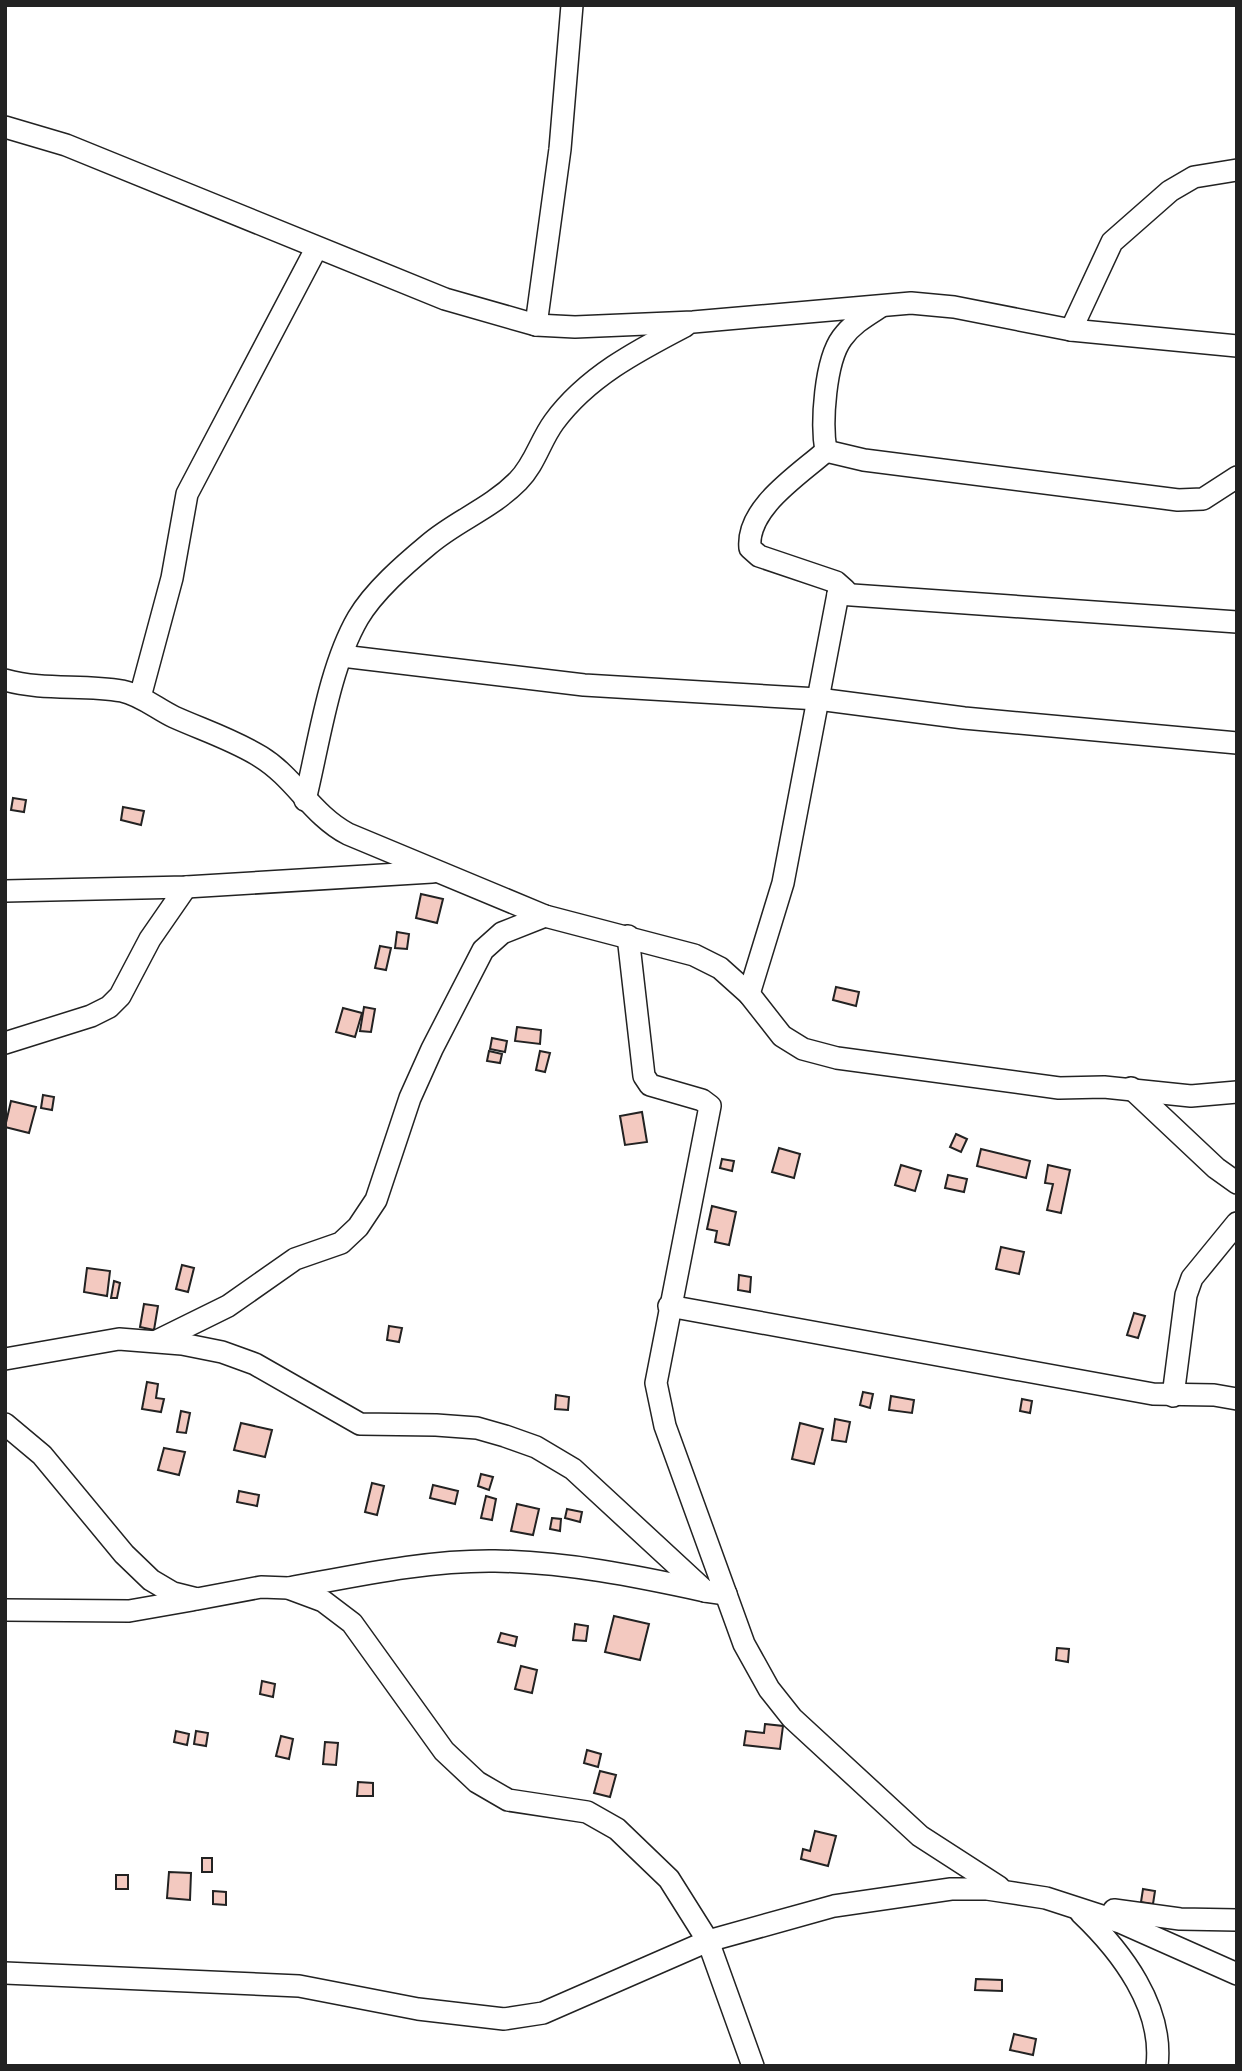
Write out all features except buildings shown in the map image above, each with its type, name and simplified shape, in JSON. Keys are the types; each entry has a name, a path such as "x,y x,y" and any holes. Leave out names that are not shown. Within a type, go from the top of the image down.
{"street":[{"path":"536,325 560,149 572,5"},
{"path":"5,127 66,145 316,249 445,299 536,325 575,327 693,322 886,303 954,307 1071,330 1237,346"},
{"path":"1071,330 1112,242 1170,191 1194,177 1237,170"},
{"path":"140,697 172,578 187,494 316,249"},
{"path":"749,994 783,883 838,594 845,590 836,582 759,556 750,548 749,535 767,505 825,451 824,419 834,352 855,323 886,303"},
{"path":"304,800 342,656 360,615 430,543 493,505 506,493 528,470 553,423 610,368 693,322"},
{"path":"825,451 864,460 1178,500 1203,499 1237,478"},
{"path":"838,594 1237,622"},
{"path":"342,656 584,685 818,699 964,718 1237,743"},
{"path":"5,680 43,687 124,691 140,697 176,718 234,741 263,758 282,772 327,823 545,916 694,955 720,968 749,994 782,1036 803,1049 837,1058 1059,1088 1131,1088 1191,1096 1237,1092"},
{"path":"5,891 186,887 438,872"},
{"path":"5,1043 91,1016 109,1007 120,996 149,939 186,887"},
{"path":"155,1342 228,1306 295,1259 341,1243 358,1227 376,1200 410,1098 432,1049 483,950 502,933 545,916"},
{"path":"628,936 644,1076 649,1085 702,1100 710,1106 658,1359 658,1401 716,1593 757,1669 792,1718 920,1836 972,1872 1010,1893"},
{"path":"1131,1088 1216,1168 1237,1183"},
{"path":"1173,1395 1186,1294 1192,1278 1237,1223"},
{"path":"669,1306 1173,1395 1214,1395 1237,1399"},
{"path":"5,1359 119,1339 183,1344 239,1357 360,1424 477,1428 536,1447 573,1469 716,1593"},
{"path":"5,1424 42,1455 124,1554 151,1580 173,1593 197,1599"},
{"path":"5,1610 129,1611 261,1587 289,1588 424,1567 492,1561 555,1564 641,1577 716,1593"},
{"path":"289,1588 323,1601 352,1623 444,1751 478,1782 508,1800 587,1812 617,1829 669,1879 708,1941 753,2066"},
{"path":"5,1973 299,1986 418,2010 504,2019 543,2013 708,1941 872,1898 951,1889 1010,1893 1155,1917 1237,1920"},
{"path":"1046,1898 1079,1912 1130,1927 1237,1974"},
{"path":"1079,1912 1119,1952 1137,1982 1159,2048 1157,2066"}]}
